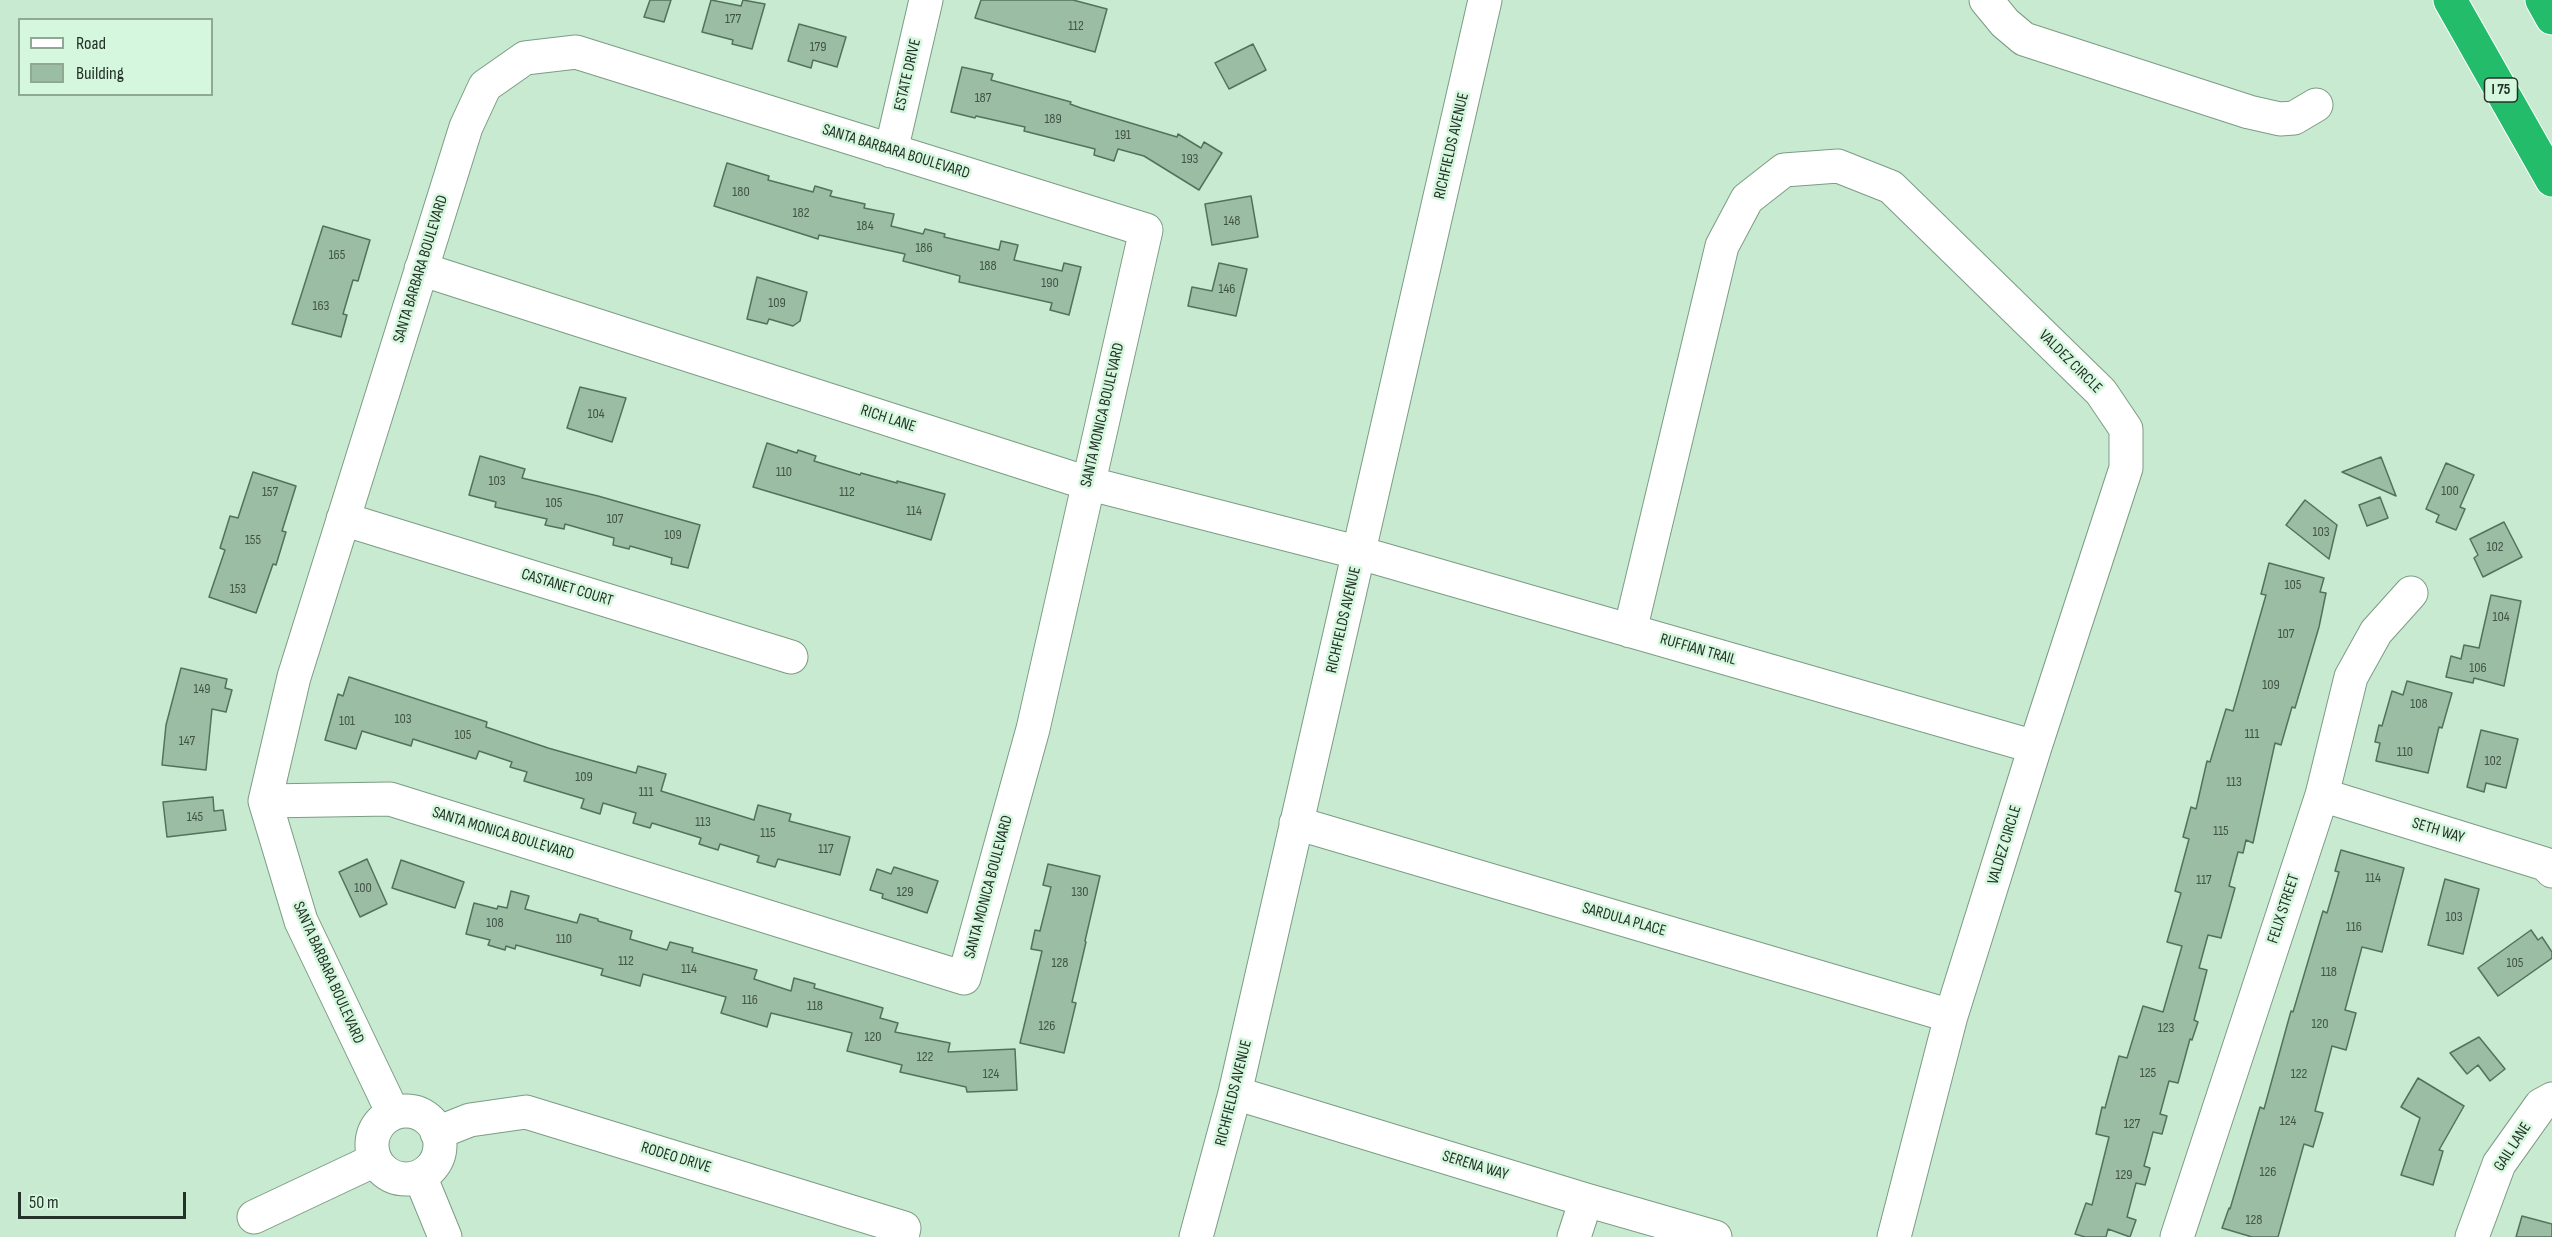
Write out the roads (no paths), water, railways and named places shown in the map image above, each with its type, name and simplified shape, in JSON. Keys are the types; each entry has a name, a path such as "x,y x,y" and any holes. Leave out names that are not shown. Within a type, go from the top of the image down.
{"highway":[{"name":"I 75","path":"2450,0 2552,180"},
{"path":"2542,0 2552,18"}],"street":[{"name":"ESTATE DRIVE","path":"891,151 926,0"},
{"name":"RICHFIELDS AVENUE","path":"1196,1237 1235,1093 1485,0"},
{"path":"1986,0 2024,39 2249,112 2280,119 2294,118 2316,105"},
{"name":"SANTA BARBARA BOULEVARD","path":"393,1113 301,921 265,801 294,677 466,127 486,86 525,58 576,52 1146,231"},
{"name":"VALDEZ CIRCLE","path":"1630,631 1722,246 1747,199 1784,170 1838,166 1891,187 2101,392 2126,429 2126,468 2035,747 1952,1016 1894,1237"},
{"name":"SANTA MONICA BOULEVARD","path":"265,801 390,799 964,978 1033,729 1146,231"},
{"name":"RICH LANE","path":"421,269 1087,483 1360,553"},
{"name":"CASTANET COURT","path":"343,519 791,657"},
{"name":"RUFFIAN TRAIL","path":"1360,553 2035,747"},
{"name":"FELIX STREET","path":"2177,1237 2322,795 2351,677 2376,632 2411,593"},
{"name":"SETH WAY","path":"2322,795 2545,864 2552,871"},
{"name":"SARDULA PLACE","path":"1296,823 1952,1016"},
{"name":"SERENA WAY","path":"1235,1093 1715,1237"},
{"name":"GAIL LANE","path":"2472,1237 2499,1164 2541,1105 2552,1099"},
{"path":"404,1111 424,1116 438,1132 440,1142 435,1163 420,1176 410,1179 389,1175 375,1160 371,1142 374,1133 378,1124 393,1113 404,1111"},
{"name":"RODEO DRIVE","path":"438,1132 470,1120 526,1112 904,1228 902,1237"},
{"path":"254,1217 375,1160"},
{"path":"420,1176 445,1237"},
{"path":"1574,1237 1586,1200"}]}
